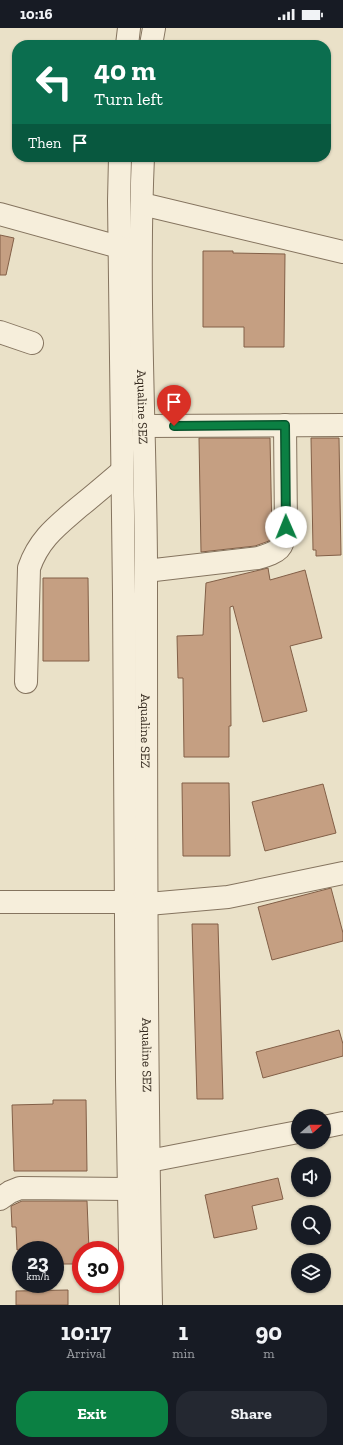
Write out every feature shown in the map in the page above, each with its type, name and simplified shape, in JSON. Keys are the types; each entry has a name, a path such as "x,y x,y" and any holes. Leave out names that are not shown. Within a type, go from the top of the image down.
{"street":[{"path":"128,40 129,28"},
{"path":"152,40 154,28"},
{"path":"120,162 118,201 124,594 128,1188 131,1305"},
{"name":"Aqualine SEZ","path":"143,162 143,426 146,571 145,703 151,1305"},
{"path":"142,204 343,252"},
{"path":"0,214 119,247"},
{"path":"0,332 32,342"},
{"path":"146,571 258,558 276,553 282,546 286,527 285,425"},
{"path":"143,426 343,425"},
{"path":"26,682 29,568 34,555 54,527 122,471"},
{"path":"148,904 228,897 343,873"},
{"path":"0,902 126,902"},
{"path":"331,1126 343,1123"},
{"path":"149,1161 291,1133"},
{"path":"3,1191 20,1188 128,1188"}],"building":[{"path":"0,235 14,238 6,275 0,275"},
{"path":"203,251 285,254 284,347 244,347 244,327 203,327"},
{"path":"199,438 270,438 272,536 269,541 255,546 201,552"},
{"path":"311,438 339,438 341,555 316,556 316,550 313,550"},
{"path":"268,568 270,580 305,570 322,638 290,646 307,711 263,722 233,606 230,607 231,726 229,726 229,757 184,757 183,678 178,678 177,636 203,635 206,583"},
{"path":"43,578 88,578 89,661 43,661"},
{"path":"182,783 229,783 230,856 183,856"},
{"path":"323,784 336,833 265,851 252,802"},
{"path":"331,888 343,933 343,941 272,960 258,907"},
{"path":"192,924 218,924 223,1099 197,1099"},
{"path":"339,1030 343,1044 343,1056 263,1078 256,1052"},
{"path":"53,1100 86,1100 87,1171 14,1171 12,1105 53,1104"},
{"path":"278,1178 283,1199 252,1206 257,1229 214,1238 205,1195"},
{"path":"22,1201 87,1201 89,1241 72,1241 72,1264 64,1264 64,1241 17,1241 16,1227 12,1227 11,1206"},
{"path":"64,1290 68,1290 68,1305 16,1305 16,1293 64,1293"}],"route":[{"path":"174,426 285,425 286,527"}]}
